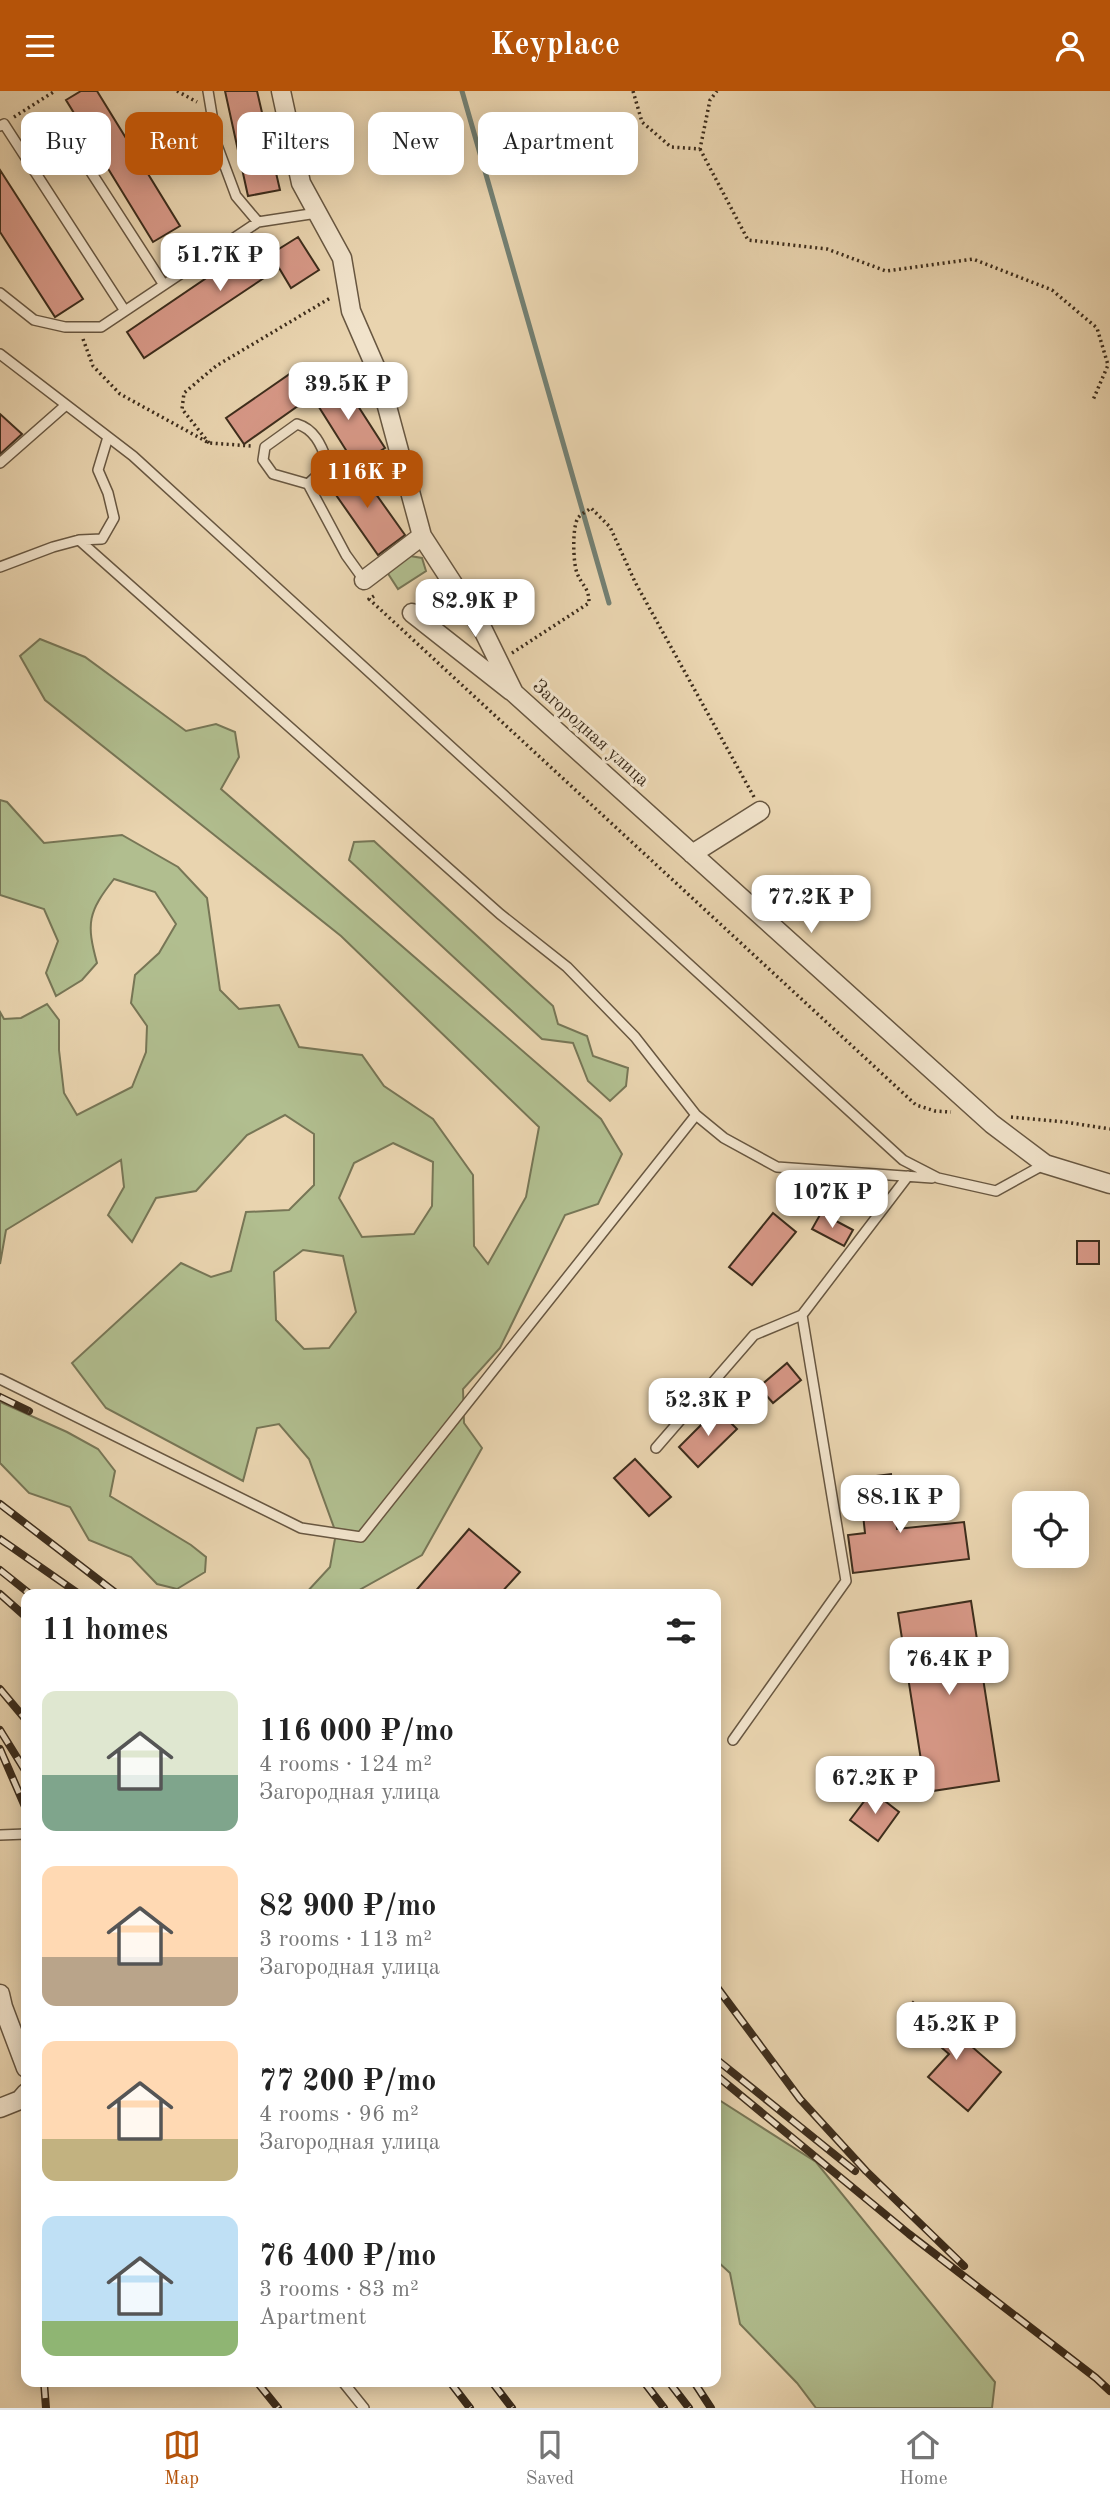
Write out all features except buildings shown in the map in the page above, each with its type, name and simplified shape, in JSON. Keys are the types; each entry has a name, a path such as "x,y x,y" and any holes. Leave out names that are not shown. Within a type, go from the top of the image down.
{"street":[{"name":"Загородная улица","path":"281,91 301,183 342,258 351,311 378,373 422,536 483,630 514,694 981,1115 1045,1164 1110,1184"},
{"path":"364,580 422,536"},
{"path":"412,613 514,694"},
{"path":"692,854 760,811"},
{"path":"0,1994 21,2054"},
{"path":"0,2108 21,2099"}],"lane":[{"path":"208,91 217,145 236,196 258,222"},
{"path":"2,125 125,310"},
{"path":"93,175 164,285"},
{"path":"0,293 34,320 65,327 101,327 258,222 317,213"},
{"path":"0,354 144,465 902,1160 937,1178"},
{"path":"0,463 66,405"},
{"path":"308,484 323,470 327,461 322,446 308,427 298,424 265,447 263,460 274,474 308,484 346,555 364,580"},
{"path":"0,567 79,540 102,539 114,518 108,493 98,470 108,437"},
{"path":"79,540 500,914 567,967 635,1037 696,1115 724,1138 776,1167 937,1178 996,1191 1045,1164"},
{"path":"0,1379 301,1528 361,1537 696,1115"},
{"path":"656,1448 754,1335 802,1315 908,1176"},
{"path":"733,1739 846,1581 802,1315"},
{"path":"0,1835 21,1834"},
{"path":"347,2387 364,2408"}],"path":[{"path":"2,125 55,91"},
{"path":"177,91 211,110"},
{"path":"633,91 642,122 671,147 701,149"},
{"path":"717,91 710,100 701,149 748,240 827,249 886,271 973,259 1052,290 1097,328 1108,365 1093,400"},
{"path":"209,443 182,409 184,393 216,366 347,289"},
{"path":"78,327 93,366 120,394 209,443 265,447"},
{"path":"498,662 589,603 589,592 577,573 574,544 575,524 579,516 591,508 610,527 635,582 760,811"},
{"path":"377,593 369,599 916,1105 936,1111 1065,1122 1110,1129"}],"green space":[{"path":"410,556 422,558 426,571 398,589 387,572"},
{"path":"40,639 85,657 186,731 216,724 235,732 239,757 221,789 601,1119 622,1154 598,1204 565,1215 500,1348 463,1389 464,1423 482,1448 422,1555 361,1589 310,1589 330,1567 336,1533 309,1459 279,1424 257,1428 243,1481 106,1408 72,1363 181,1263 211,1277 231,1271 246,1212 289,1210 314,1185 314,1134 285,1115 247,1135 196,1191 156,1198 132,1242 108,1215 124,1187 121,1160 6,1230 0,1264 0,1012 4,1019 21,1018 47,1004 59,1020 64,1093 77,1115 132,1087 146,1052 147,1026 131,1003 135,975 159,953 176,924 155,892 114,879 99,900 92,918 91,938 97,963 82,980 56,996 46,973 58,941 44,909 0,895 0,800 7,802 44,843 122,835 178,867 207,898 220,990 239,1009 279,1005 299,1047 362,1055 384,1086 433,1119 473,1175 474,1246 488,1264 526,1197 539,1127 341,936 45,700 20,656","holes":["393,1143 433,1162 432,1206 414,1234 362,1237 339,1198 354,1163","303,1250 343,1256 356,1312 329,1348 304,1349 276,1320 274,1272"]},
{"path":"374,841 553,1006 558,1024 587,1036 593,1056 628,1068 626,1086 610,1101 588,1081 573,1043 542,1039 349,860 354,842"},
{"path":"0,1402 98,1449 115,1471 110,1496 206,1557 205,1572 177,1589 157,1584 131,1557 89,1540 70,1507 29,1493 0,1463"},
{"path":"721,2101 816,2162 995,2382 992,2408 816,2408 797,2383 740,2324 730,2273 721,2265"}],"waterway":[{"path":"462,91 609,603"}],"railway":[{"path":"0,1397 29,1411"},
{"path":"0,1504 110,1589"},
{"path":"0,1539 72,1589"},
{"path":"0,1570 24,1589"},
{"path":"0,1594 21,1613"},
{"path":"0,1689 21,1714"},
{"path":"0,1730 21,1764"},
{"path":"0,1749 21,1797"},
{"path":"721,1993 800,2099 866,2171 964,2266"},
{"path":"721,2063 855,2171"},
{"path":"721,2079 909,2234 1110,2391"},
{"path":"44,2387 46,2408"},
{"path":"261,2387 278,2408"},
{"path":"454,2387 470,2408"},
{"path":"496,2387 512,2408"},
{"path":"648,2387 664,2408"},
{"path":"673,2387 689,2408"},
{"path":"697,2387 711,2408"}]}
